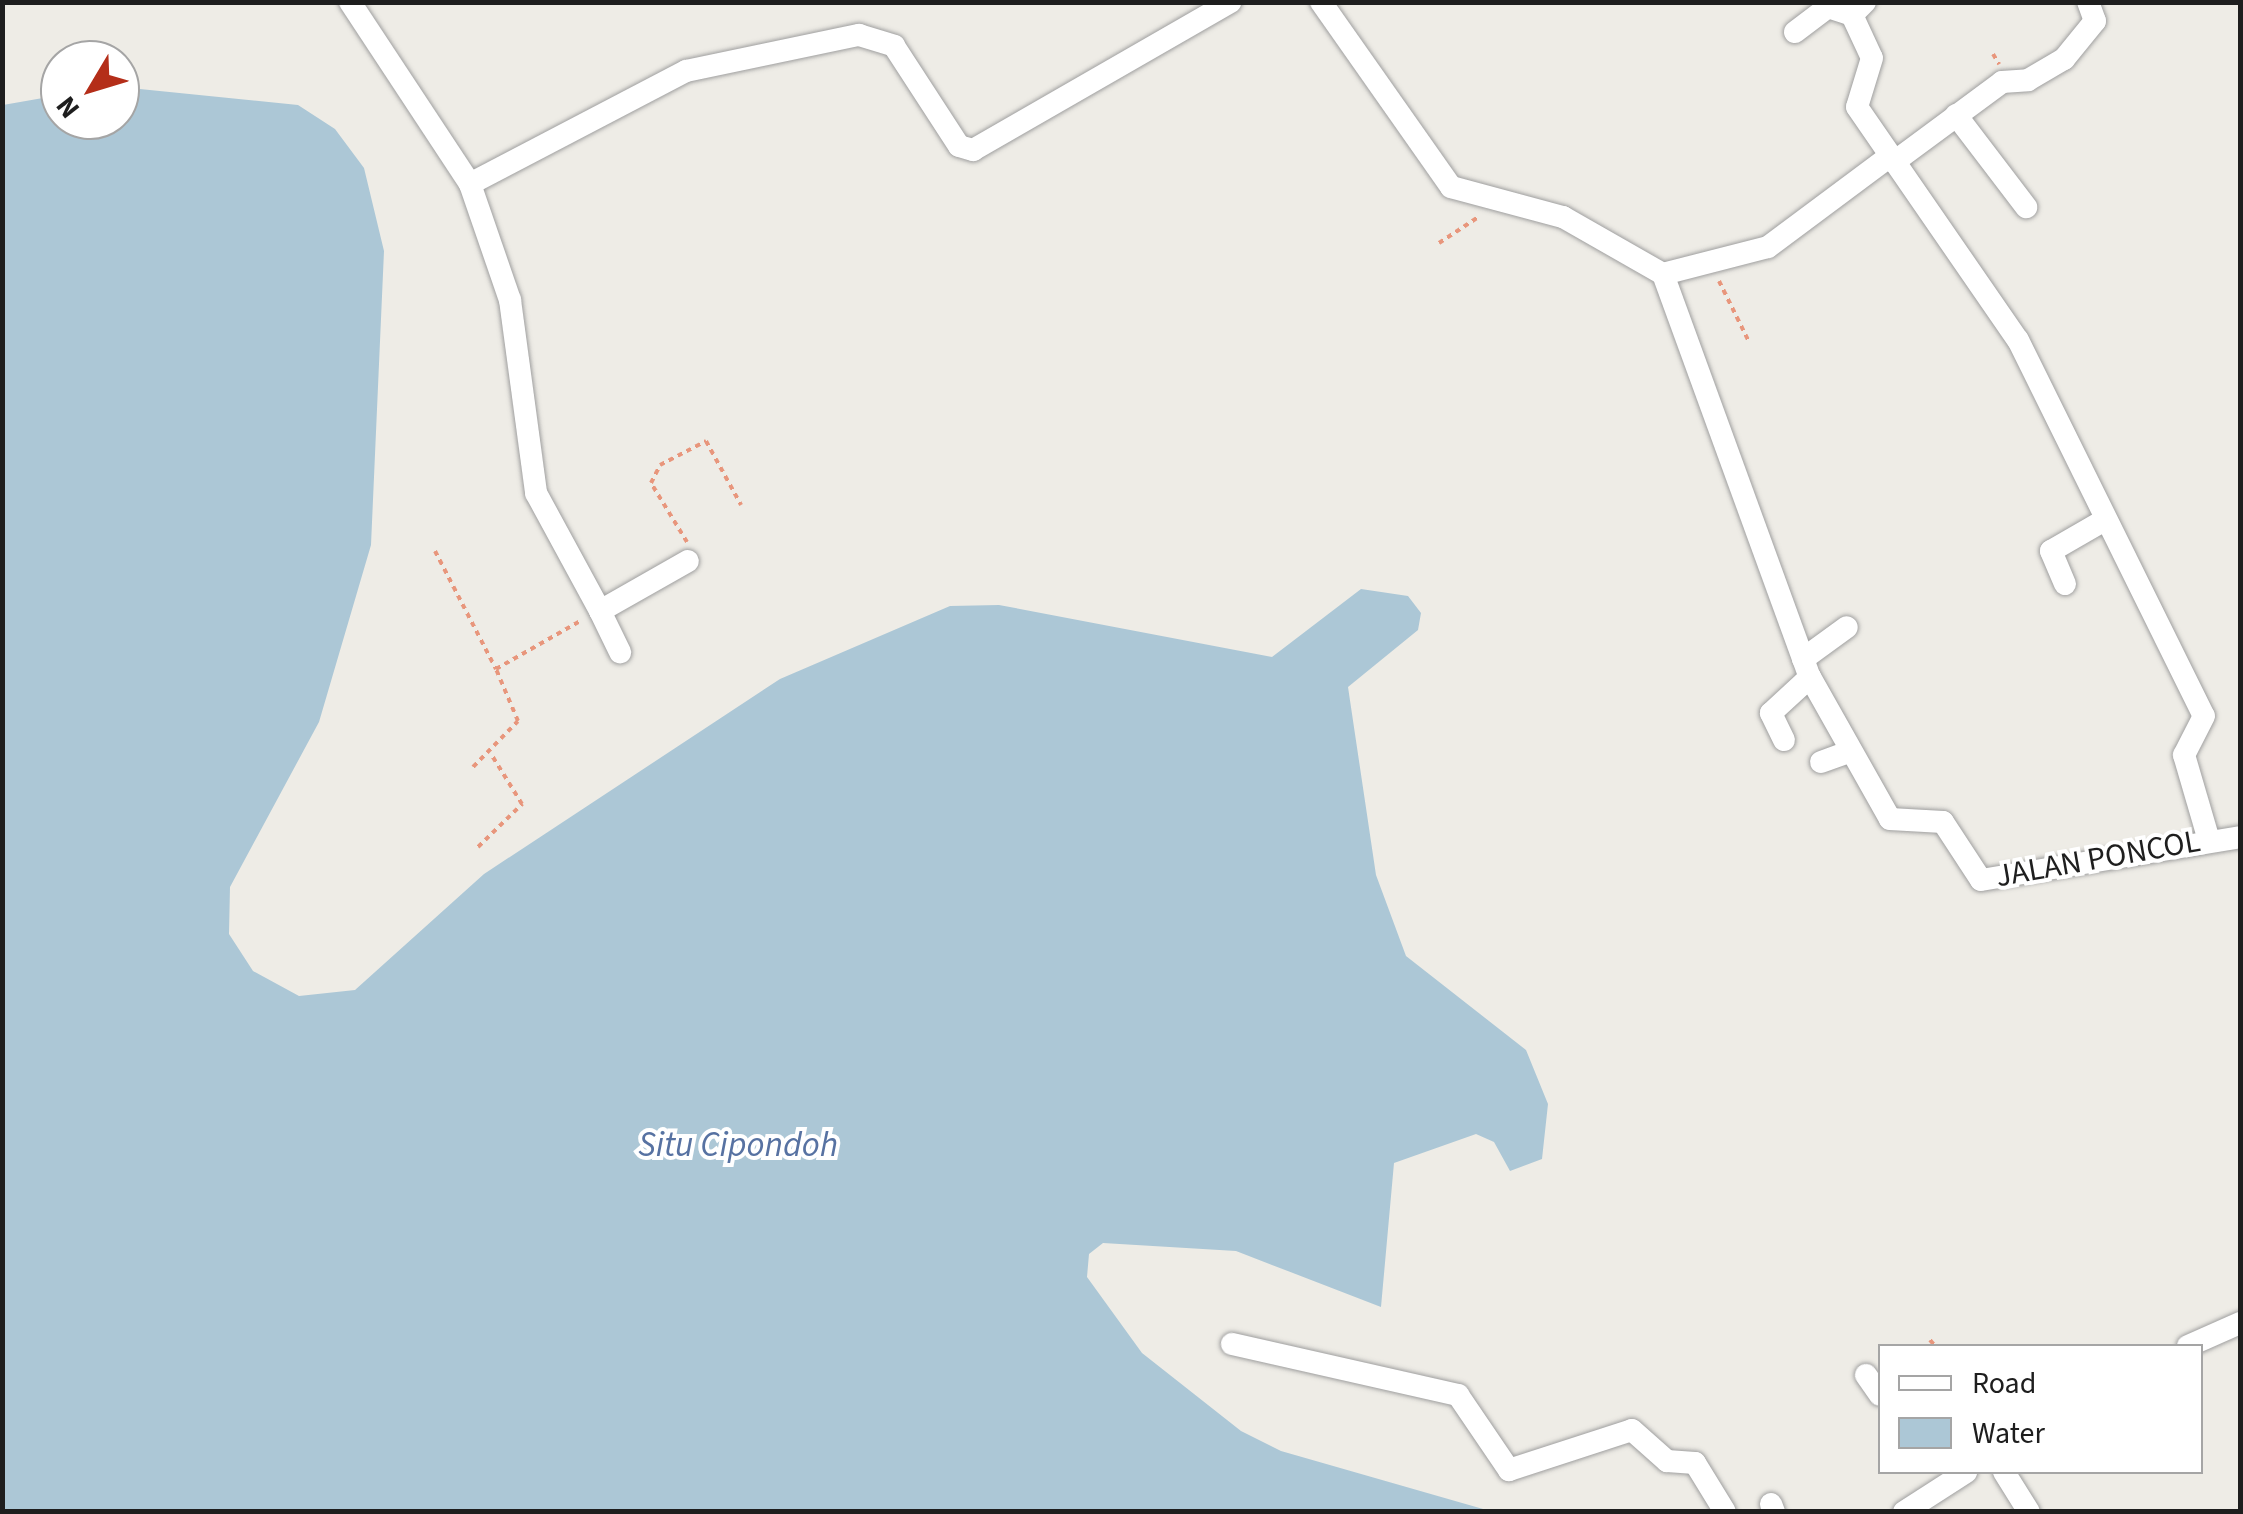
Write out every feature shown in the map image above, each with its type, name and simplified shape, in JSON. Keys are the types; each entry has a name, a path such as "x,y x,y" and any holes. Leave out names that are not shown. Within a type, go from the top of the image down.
{"street":[{"path":"350,2 470,184 510,300 536,493 620,652"},
{"path":"470,184 686,71 859,35 894,46 959,146 973,150 1230,2"},
{"path":"1321,2 1438,175 1464,192 1563,217 1663,274 1713,267 1778,241 2002,82 2028,80 2064,58 2095,21 2088,2"},
{"path":"1795,32 1828,8 1859,9 1872,58 1855,99 2018,340 2104,521 2204,716 2184,755 2208,837"},
{"path":"1956,115 2026,207"},
{"path":"1663,274 1806,668 1848,752 1821,762"},
{"path":"2066,584 2052,551 2104,521"},
{"path":"600,611 688,561"},
{"path":"1784,740 1771,712 1806,668 1847,627"},
{"name":"JALAN PONCOL","path":"1848,752 1890,819 1943,822 1981,880 2208,837 2240,837"},
{"path":"2192,1344 2240,1322"},
{"path":"1232,1344 1458,1395 1509,1470 1632,1430 1667,1461 1695,1463 1725,1512"},
{"path":"1866,1375 1878,1393"},
{"path":"2005,1474 2029,1512"},
{"path":"1904,1512 1954,1475"}],"path":[{"path":"1439,242 1505,200"},
{"path":"1713,267 1748,340"},
{"path":"688,561 689,546 651,484 660,465 706,441 741,505"},
{"path":"435,551 496,669 518,721 491,754 474,766"},
{"path":"496,669 600,611"},
{"path":"478,847 522,804 491,754"},
{"path":"1930,1340 1933,1344"}],"water":[{"name":"Situ Cipondoh","path":"140,89 298,105 335,129 364,168 384,251 371,545 319,722 230,887 229,934 253,971 299,996 355,990 484,874 780,679 950,606 999,605 1272,657 1361,589 1408,596 1421,613 1418,630 1348,687 1376,875 1406,956 1526,1050 1548,1104 1542,1159 1510,1171 1494,1142 1476,1134 1394,1163 1381,1307 1236,1251 1103,1243 1089,1254 1087,1277 1142,1353 1241,1431 1281,1451 1490,1511 3,1511 3,105 40,99 40,140 140,140"}]}
